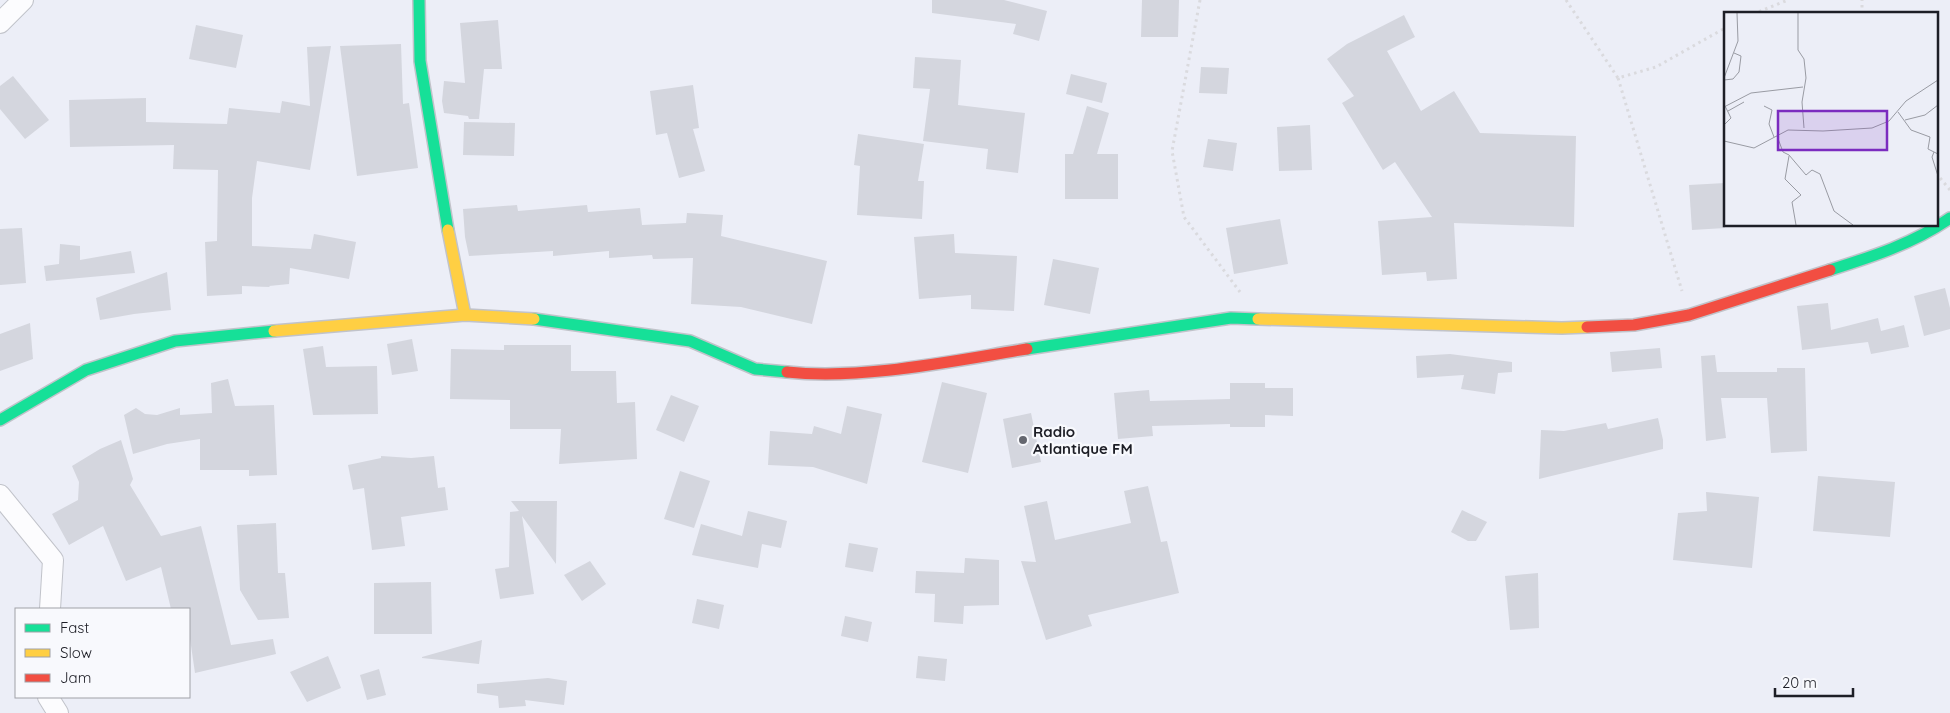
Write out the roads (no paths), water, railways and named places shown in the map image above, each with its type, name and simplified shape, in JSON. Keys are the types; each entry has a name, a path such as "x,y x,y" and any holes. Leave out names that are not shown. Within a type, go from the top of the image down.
{"main road":[{"path":"419,0 420,61 442,201 466,315"},
{"path":"0,420 86,370 175,341 466,315 532,319 690,341 755,369 812,375 896,369 1231,318 1562,328 1634,325 1689,315 1862,260 1932,231 1950,218"}],"street":[{"path":"0,23 23,0"},
{"path":"0,496 53,560 50,608"},
{"path":"49,698 58,713"}],"place":[{"name":"Radio Atlantique FM","path":"1023,440"}]}
